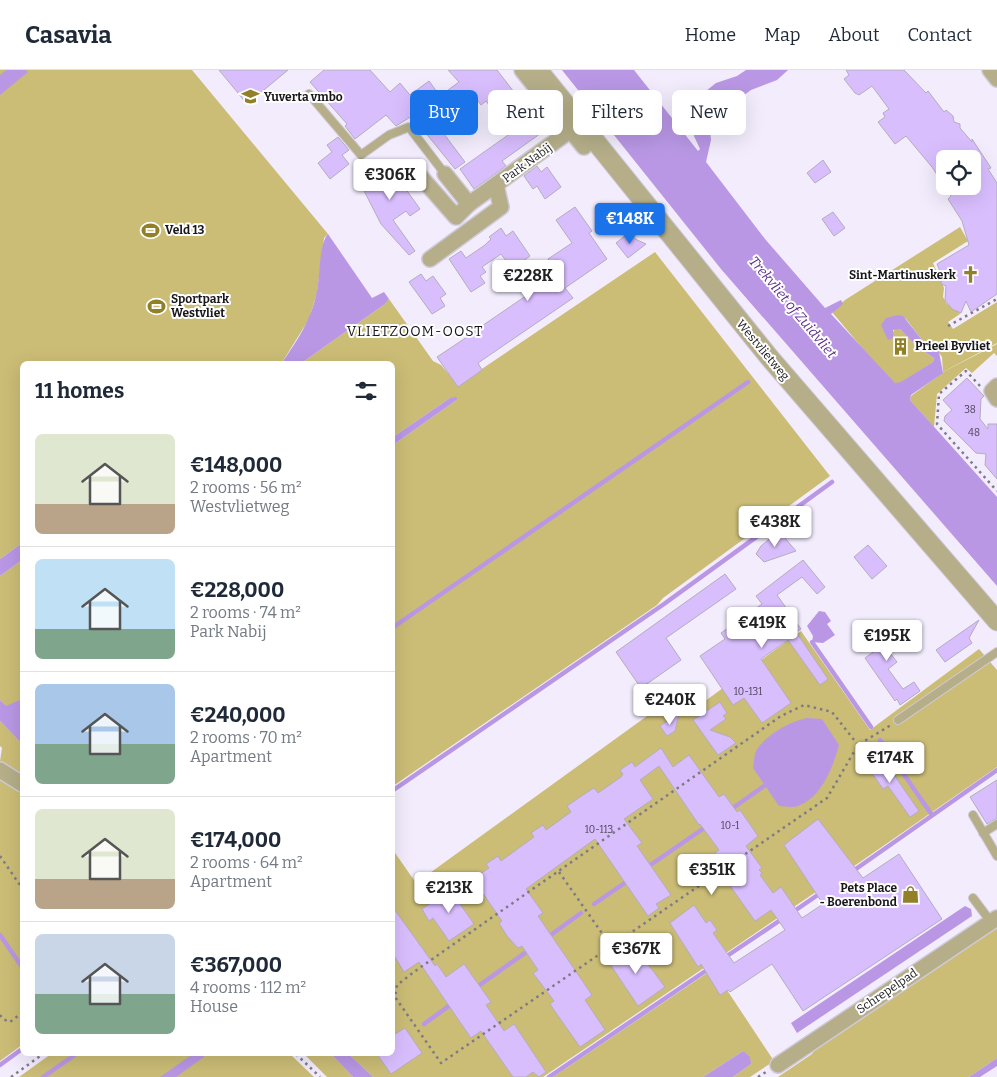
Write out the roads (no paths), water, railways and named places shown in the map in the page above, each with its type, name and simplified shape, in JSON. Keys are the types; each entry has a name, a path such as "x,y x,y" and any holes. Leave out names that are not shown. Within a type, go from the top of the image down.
{"street":[{"name":"Westvlietweg","path":"522,70 573,124"},
{"name":"Westvlietweg","path":"538,70 573,122"},
{"path":"990,70 997,79"},
{"name":"Park Nabij","path":"456,217 470,204 573,129"},
{"name":"Westvlietweg","path":"579,135 584,147"},
{"name":"Westvlietweg","path":"583,135 768,357 997,621"},
{"path":"444,174 470,204"},
{"path":"420,176 467,232"},
{"name":"Park Nabij","path":"430,259 501,207 496,185"},
{"path":"0,770 20,783"},
{"name":"Schrepelpad","path":"778,1065 994,920"}],"lane":[{"path":"309,94 361,155 389,135 409,127 444,174"},
{"path":"898,720 997,652"},
{"path":"972,815 997,856"},
{"path":"983,833 997,824"},
{"path":"973,898 994,920"}],"water":[{"path":"6,70 26,70 28,72 0,95 0,75"},
{"path":"562,70 634,70 650,90 578,90"},
{"path":"746,70 788,70 777,80 746,94 746,90 707,90 716,83 737,76"},
{"name":"Trekvliet of Zuidvliet","path":"662,105 672,118 672,135 685,135 698,151 700,149 694,135 711,135 706,162 765,239 825,308 841,300 843,304 831,314 895,383 901,382 933,362 934,358 917,347 900,329 893,330 893,338 888,340 881,325 886,318 898,315 903,316 923,341 939,352 943,373 911,395 910,400 997,497 997,586 721,269 614,135 662,135"},
{"path":"328,234 372,298 384,292 389,299 385,304 304,361 283,361 312,311 325,238"},
{"path":"456,397 458,399 395,444 395,436 450,398"},
{"path":"20,544 20,561 0,576 0,559"},
{"path":"819,611 825,612 831,621 827,624 835,635 823,643 812,642 813,636 807,626"},
{"path":"0,700 6,706 20,700 20,742 0,721"},
{"path":"807,718 822,719 839,745 830,772 814,796 798,806 779,806 753,768 755,753 773,733 786,725"},
{"path":"965,906 971,909 972,916 797,1033 791,1023"},
{"path":"743,1051 750,1057 751,1064 733,1077 703,1077"},
{"path":"190,1056 204,1056 176,1077 160,1077"},
{"path":"333,1056 351,1056 373,1077 353,1077"},
{"path":"997,1058 997,1066 980,1077 969,1077"}],"waterway":[{"path":"395,626 748,382"},
{"path":"395,789 664,604 832,482"},
{"path":"812,642 871,727"},
{"path":"880,740 932,815"},
{"path":"853,871 997,770"},
{"path":"730,810 764,786"},
{"path":"646,868 707,826"},
{"path":"594,904 629,880"},
{"path":"793,912 822,892"},
{"path":"548,937 581,913"},
{"path":"724,958 782,919"},
{"path":"0,935 20,964"},
{"path":"474,989 529,950"},
{"path":"549,1077 710,968"},
{"path":"424,1024 453,1003"},
{"path":"0,1065 20,1050"},
{"path":"43,1077 73,1056"}],"place":[{"name":"Yuverta vmbo","path":"250,97"},
{"name":"Veld 13","path":"151,230"},
{"name":"Sint-Martinuskerk","path":"970,275"},
{"name":"Sportpark Westvliet","path":"157,306"},
{"name":"Prieel Byvliet","path":"901,346"},
{"name":"Pets Place - Boerenbond","path":"911,895"}],"district":[{"name":"VLIETZOOM-OOST","path":"415,331"}]}
